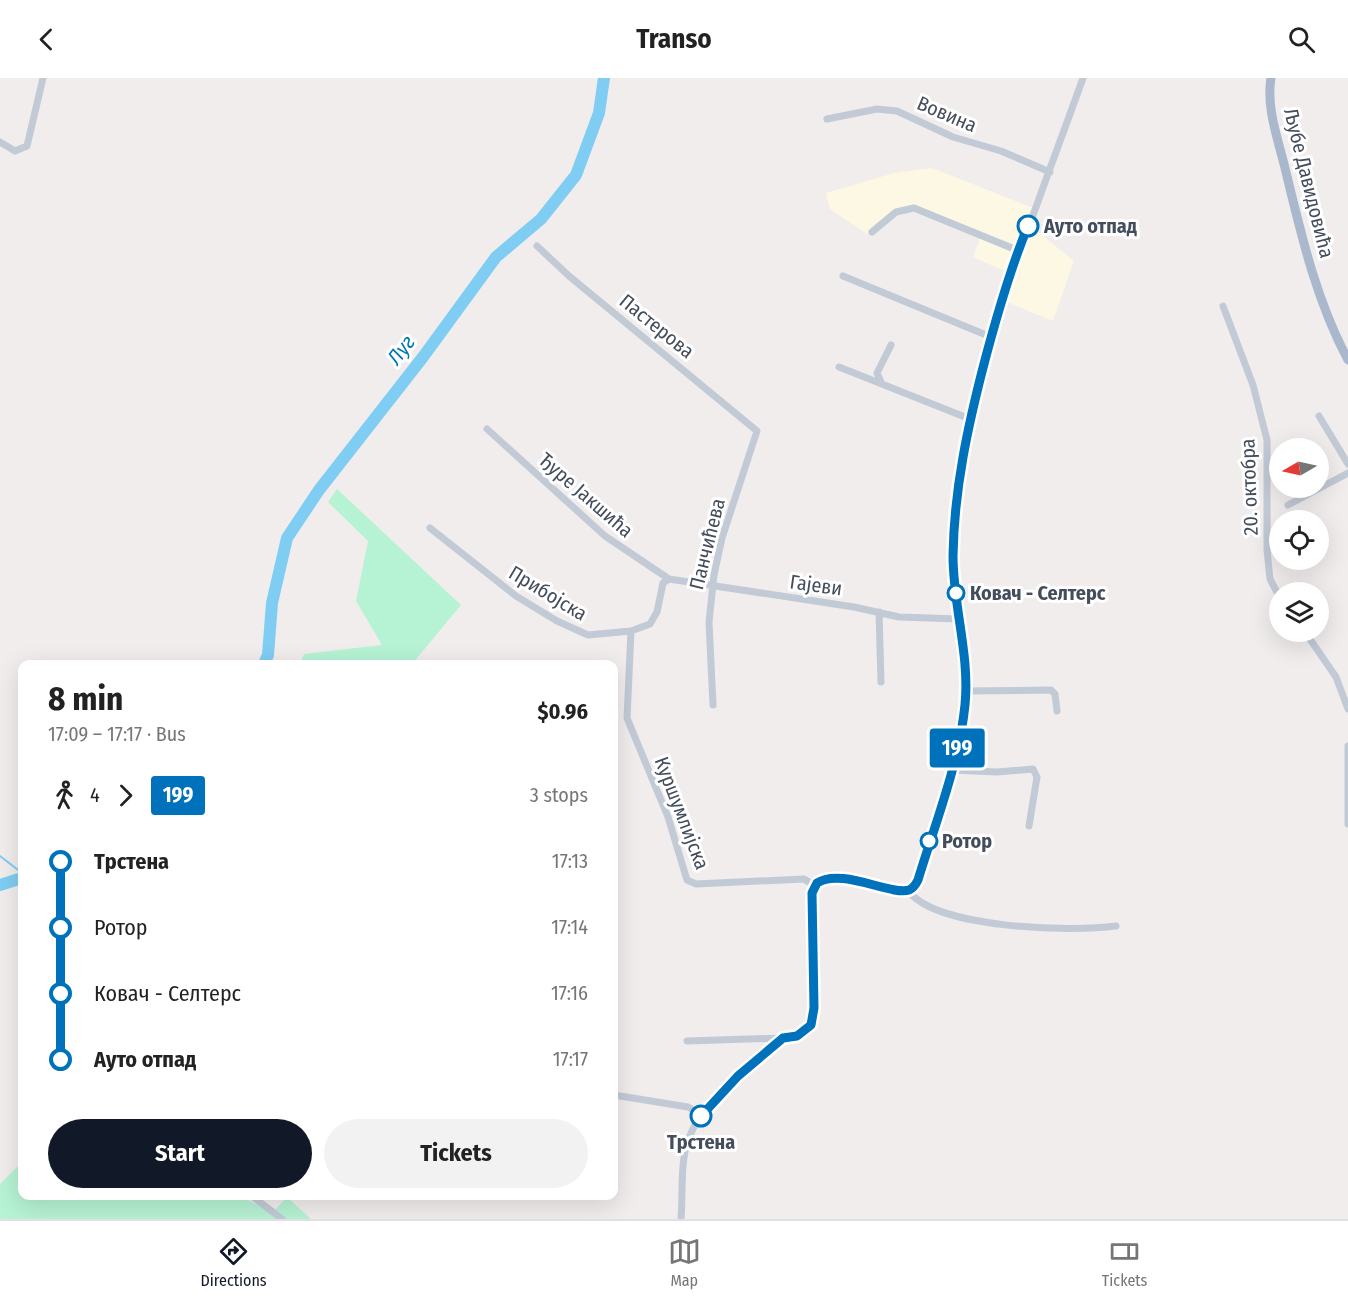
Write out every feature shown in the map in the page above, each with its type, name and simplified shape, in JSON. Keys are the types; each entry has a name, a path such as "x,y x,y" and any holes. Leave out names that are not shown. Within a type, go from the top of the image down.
{"main road":[{"name":"Љубе Давидовића","path":"1271,78 1272,114 1314,279 1324,311 1348,360"}],"street":[{"path":"0,142 15,150 27,146 43,78"},
{"path":"908,890 918,880 960,734 965,691 965,665 953,558 957,488 970,419 1018,251 1050,172 1083,78"},
{"name":"Вовина","path":"827,119 876,109 897,111 953,137 1001,151 1050,172"},
{"path":"872,232 896,212 914,208 1018,251"},
{"name":"Пастерова","path":"537,246 569,276 758,431"},
{"path":"843,276 992,337"},
{"name":"20. октобра","path":"1223,306 1253,385 1267,440 1268,560 1272,582"},
{"path":"881,382 877,373 891,345"},
{"path":"839,367 970,419"},
{"path":"1319,416 1348,464"},
{"name":"Ђуре Јакшића","path":"487,429 605,536 669,579"},
{"name":"Панчићева","path":"713,705 709,622 713,586 722,538 758,431"},
{"path":"1288,505 1348,473"},
{"name":"Прибојска","path":"430,528 501,586 557,621 592,636 645,627 654,619 661,587 669,579"},
{"name":"Гајеви","path":"669,579 879,612 898,617 959,619"},
{"path":"879,612 881,682"},
{"name":"Куршумлијска","path":"631,631 627,718 668,817 687,880 696,884 804,879 815,886"},
{"path":"1312,642 1336,677 1348,708"},
{"path":"965,691 1051,690 1055,694 1057,711"},
{"path":"1348,746 1348,824"},
{"path":"951,770 997,772 1033,769 1037,777 1029,826"},
{"path":"687,1041 783,1038 797,1036 811,1025 813,1018 812,904 815,886 821,881 831,879 869,882 908,890 913,897 943,912 1030,929 1090,929 1116,926"},
{"path":"681,1219 686,1148 702,1115 738,1076 783,1038"},
{"path":"618,1096 688,1107 702,1115"},
{"path":"257,1200 282,1219"}],"shaded area":[{"path":"932,168 1033,208 1016,245 915,205 893,212 867,234 830,209 826,193 894,173"},
{"path":"1032,227 1074,261 1053,321 1007,302"},
{"path":"981,235 1016,252 1009,273 973,257"}],"green space":[{"path":"337,489 461,605 415,660 302,660 304,654 382,645 356,601 368,541 328,502"},
{"path":"18,1166 18,1200 248,1200 273,1212 284,1200 290,1200 311,1219 0,1219 0,1184"}],"waterway":[{"name":"Луг","path":"266,660 272,603 287,538 319,490 423,357 496,257 541,219 576,175 599,113 604,78"},
{"path":"0,856 18,870"},
{"name":"Луг","path":"0,885 18,879"}],"bus line":[{"name":"199","path":"701,1116 738,1076 783,1038 797,1036 811,1025 814,1008 812,893 817,883 826,879 869,882 906,891 913,888 918,880 951,770 965,704 965,665 953,558 957,488 970,419 992,337 1028,226"}],"place":[{"name":"Ауто отпад","path":"1028,226"},
{"name":"Ковач - Селтерс","path":"956,593"},
{"name":"Ротор","path":"929,841"},
{"name":"Трстена","path":"701,1116"}]}
